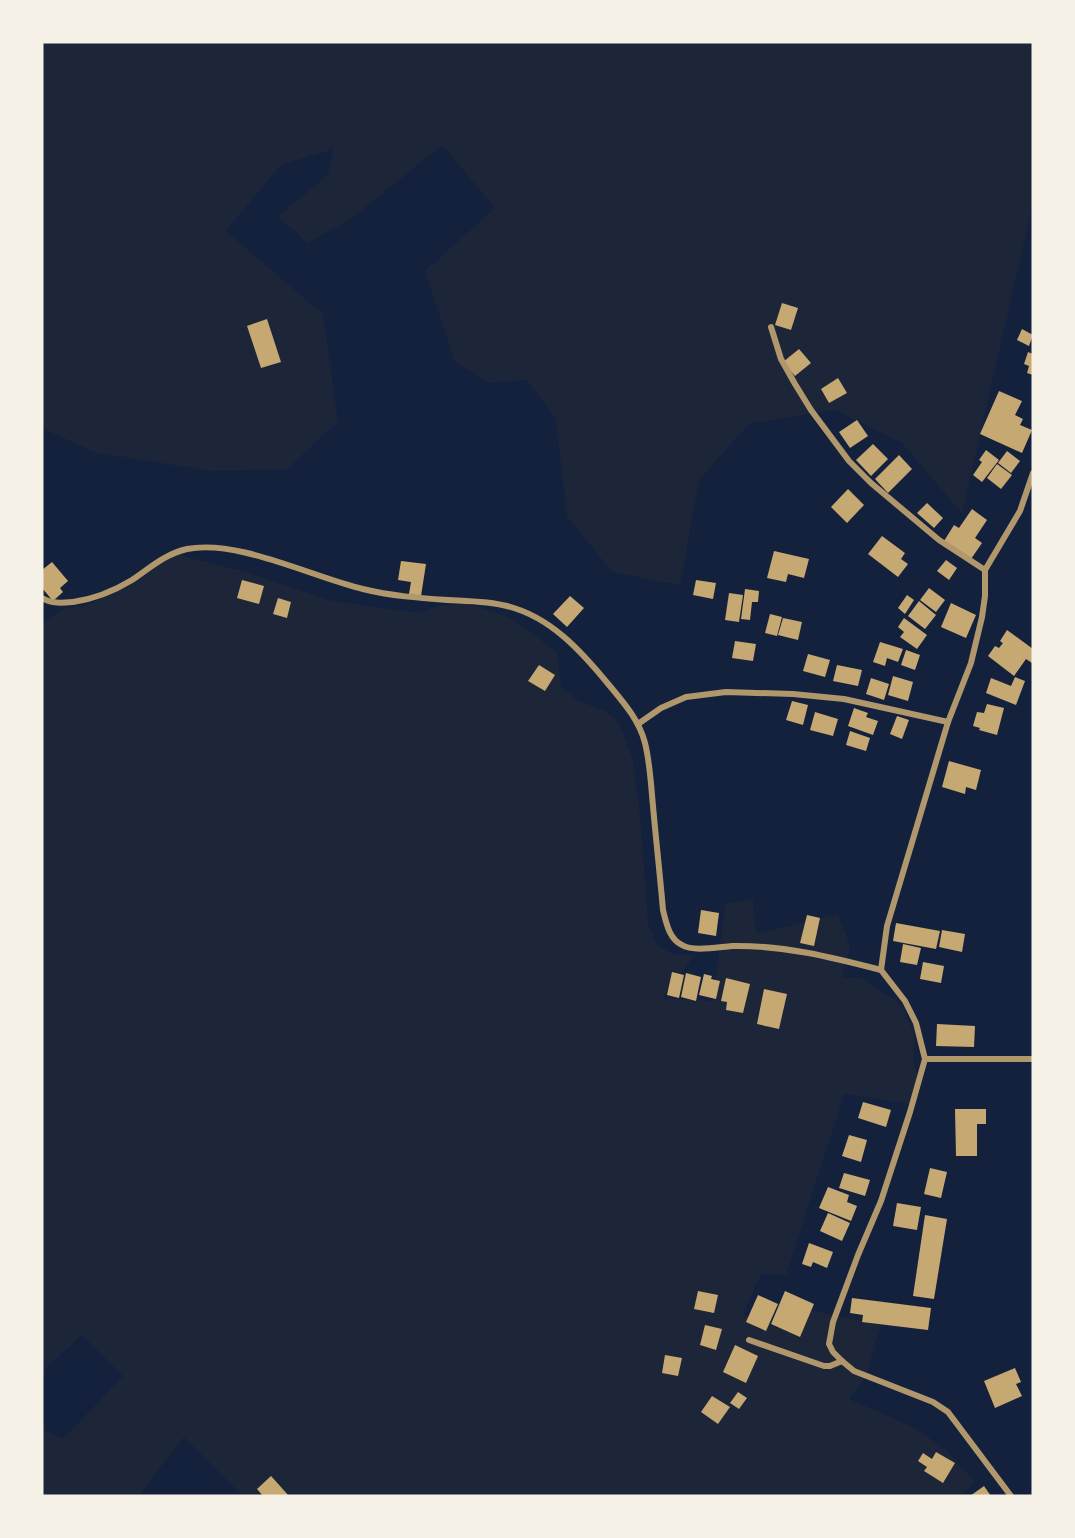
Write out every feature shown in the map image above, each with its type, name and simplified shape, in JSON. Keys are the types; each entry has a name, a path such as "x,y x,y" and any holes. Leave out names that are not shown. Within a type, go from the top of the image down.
{"street":[{"path":"771,327 781,359 810,410 849,461 939,540 985,570"},
{"path":"881,970 887,926 948,722 971,663 982,617 985,570 1020,511 1033,473"},
{"path":"42,598 58,603 100,595 117,589 172,553 209,548 231,550 260,557 369,591 507,606 529,613 546,622 565,637 588,659 638,724 649,768 663,910 667,926 674,939 682,946 693,948 734,946 792,950 881,970 905,1001 916,1023 925,1059 881,1201 833,1322 829,1344 833,1352 854,1371 941,1407 954,1420 1011,1496"},
{"path":"638,724 661,708 686,698 726,692 793,694 844,699 948,722"},
{"path":"925,1059 1033,1059"},
{"path":"749,1340 824,1366 842,1361"}],"shaded area":[{"path":"42,42 1033,42 1033,203 962,513 902,443 836,410 750,423 699,480 680,585 612,572 567,516 556,419 527,380 489,383 455,362 425,271 495,208 442,145 351,219 307,243 278,216 328,175 333,149 281,165 226,231 323,314 338,422 287,469 210,471 94,452 42,428"},
{"path":"180,555 246,572 333,601 418,613 438,606 466,603 504,615 531,632 557,653 561,687 579,701 604,710 619,723 633,760 640,815 648,923 657,945 674,955 695,955 662,998 713,1001 725,903 753,900 756,934 838,914 850,946 842,978 863,978 894,999 904,1010 915,1035 913,1062 918,1076 912,1104 844,1094 786,1275 761,1274 743,1314 778,1328 789,1306 881,1325 865,1377 849,1399 913,1427 945,1449 975,1482 960,1496 243,1496 184,1437 138,1496 42,1496 42,1429 63,1439 123,1376 82,1335 42,1372 42,623 64,608 83,606 104,597 143,568 160,559"}],"building":[{"path":"782,303 798,308 791,330 775,325"},
{"path":"267,319 281,362 261,368 247,326"},
{"path":"1022,329 1033,335 1029,346 1017,340"},
{"path":"799,349 811,363 795,376 783,362"},
{"path":"1028,352 1033,354 1033,375 1027,373 1029,366 1024,364"},
{"path":"838,378 847,393 829,403 821,389"},
{"path":"999,391 1022,401 1015,415 1023,419 1020,425 1032,430 1022,453 980,434"},
{"path":"857,420 868,436 850,448 839,432"},
{"path":"873,444 888,459 871,476 856,460"},
{"path":"986,450 999,460 982,482 973,475 982,462 979,460"},
{"path":"1007,451 1020,461 1011,473 998,463"},
{"path":"899,455 912,469 888,493 875,479"},
{"path":"997,464 1012,475 1001,489 987,478"},
{"path":"848,489 864,505 847,523 831,507"},
{"path":"927,503 943,518 934,528 917,513"},
{"path":"972,509 987,520 975,538 982,543 971,559 944,541 954,525 959,528"},
{"path":"882,536 905,553 901,559 908,564 898,577 868,554"},
{"path":"774,551 809,559 804,578 788,574 786,582 767,578"},
{"path":"946,560 957,568 949,580 937,571"},
{"path":"401,561 426,564 421,596 409,594 411,582 398,580"},
{"path":"52,562 68,581 60,588 63,592 53,601 42,588 42,570"},
{"path":"242,580 264,586 259,604 237,598"},
{"path":"696,580 716,583 713,599 693,595"},
{"path":"929,588 945,600 936,612 920,600"},
{"path":"745,589 759,591 758,602 752,602 750,620 741,619"},
{"path":"729,593 743,595 739,622 725,620"},
{"path":"907,595 914,600 905,614 898,608"},
{"path":"570,596 584,608 567,627 553,614"},
{"path":"278,598 291,602 287,618 273,614"},
{"path":"919,601 936,615 925,629 908,616"},
{"path":"951,603 976,615 966,638 941,627"},
{"path":"770,614 782,617 777,636 765,633"},
{"path":"783,618 802,622 798,640 778,635"},
{"path":"904,618 927,635 917,649 900,637 904,632 898,627"},
{"path":"1007,630 1033,649 1033,662 1026,659 1014,676 988,656 995,646 999,648 1003,643 1000,641"},
{"path":"735,641 756,644 753,661 732,658"},
{"path":"880,642 903,649 898,662 887,658 885,666 873,662"},
{"path":"906,650 920,655 915,670 901,665"},
{"path":"808,654 830,660 825,677 803,671"},
{"path":"539,665 555,675 545,691 528,681"},
{"path":"837,665 862,670 858,686 833,681"},
{"path":"893,676 913,682 908,701 888,695"},
{"path":"1015,677 1025,681 1016,705 986,693 991,678 1011,686"},
{"path":"871,678 889,684 884,700 866,694"},
{"path":"792,701 808,705 803,725 786,720"},
{"path":"987,704 1004,708 997,735 973,726 977,712 984,713"},
{"path":"854,708 868,713 866,717 878,721 873,735 848,726"},
{"path":"815,712 838,719 833,736 810,730"},
{"path":"897,716 909,720 902,739 890,734"},
{"path":"850,731 870,738 866,751 846,745"},
{"path":"949,761 981,770 976,790 966,787 965,794 942,787"},
{"path":"701,910 719,913 716,936 698,933"},
{"path":"807,915 820,918 814,946 800,943"},
{"path":"896,923 940,931 936,949 893,941"},
{"path":"942,930 965,934 962,952 939,947"},
{"path":"903,944 921,948 917,965 900,962"},
{"path":"923,962 944,966 941,983 920,979"},
{"path":"672,972 684,975 679,998 667,995"},
{"path":"686,973 701,977 696,1001 681,997"},
{"path":"704,974 720,981 716,999 699,995"},
{"path":"726,978 750,984 743,1013 726,1010 727,1002 721,1001"},
{"path":"764,989 787,994 779,1029 757,1024"},
{"path":"937,1024 975,1026 974,1047 936,1046"},
{"path":"863,1102 891,1110 886,1127 858,1118"},
{"path":"955,1109 986,1109 986,1124 977,1124 977,1156 956,1156"},
{"path":"849,1135 867,1140 861,1162 842,1156"},
{"path":"930,1168 947,1172 941,1198 924,1194"},
{"path":"844,1173 870,1180 865,1196 839,1188"},
{"path":"828,1187 849,1195 847,1202 857,1206 851,1221 819,1208"},
{"path":"897,1203 921,1207 917,1230 893,1226"},
{"path":"828,1213 850,1223 842,1241 820,1231"},
{"path":"925,1215 947,1219 934,1299 913,1296"},
{"path":"809,1243 833,1252 827,1268 813,1262 811,1267 802,1264"},
{"path":"698,1291 718,1295 714,1313 694,1309"},
{"path":"785,1291 814,1304 800,1337 771,1324"},
{"path":"758,1295 778,1304 766,1331 746,1322"},
{"path":"852,1298 931,1308 928,1330 862,1322 863,1315 850,1313"},
{"path":"705,1325 722,1329 716,1350 700,1345"},
{"path":"735,1345 758,1356 746,1383 723,1372"},
{"path":"665,1355 682,1358 678,1376 662,1373"},
{"path":"1015,1368 1021,1382 1016,1384 1022,1396 995,1408 984,1381"},
{"path":"738,1392 747,1398 739,1409 730,1403"},
{"path":"712,1396 730,1407 718,1424 701,1412"},
{"path":"936,1452 955,1463 943,1483 924,1471 927,1467 918,1461 923,1453 932,1459"},
{"path":"271,1476 289,1496 263,1496 257,1489"},
{"path":"984,1486 991,1496 970,1496"}]}
